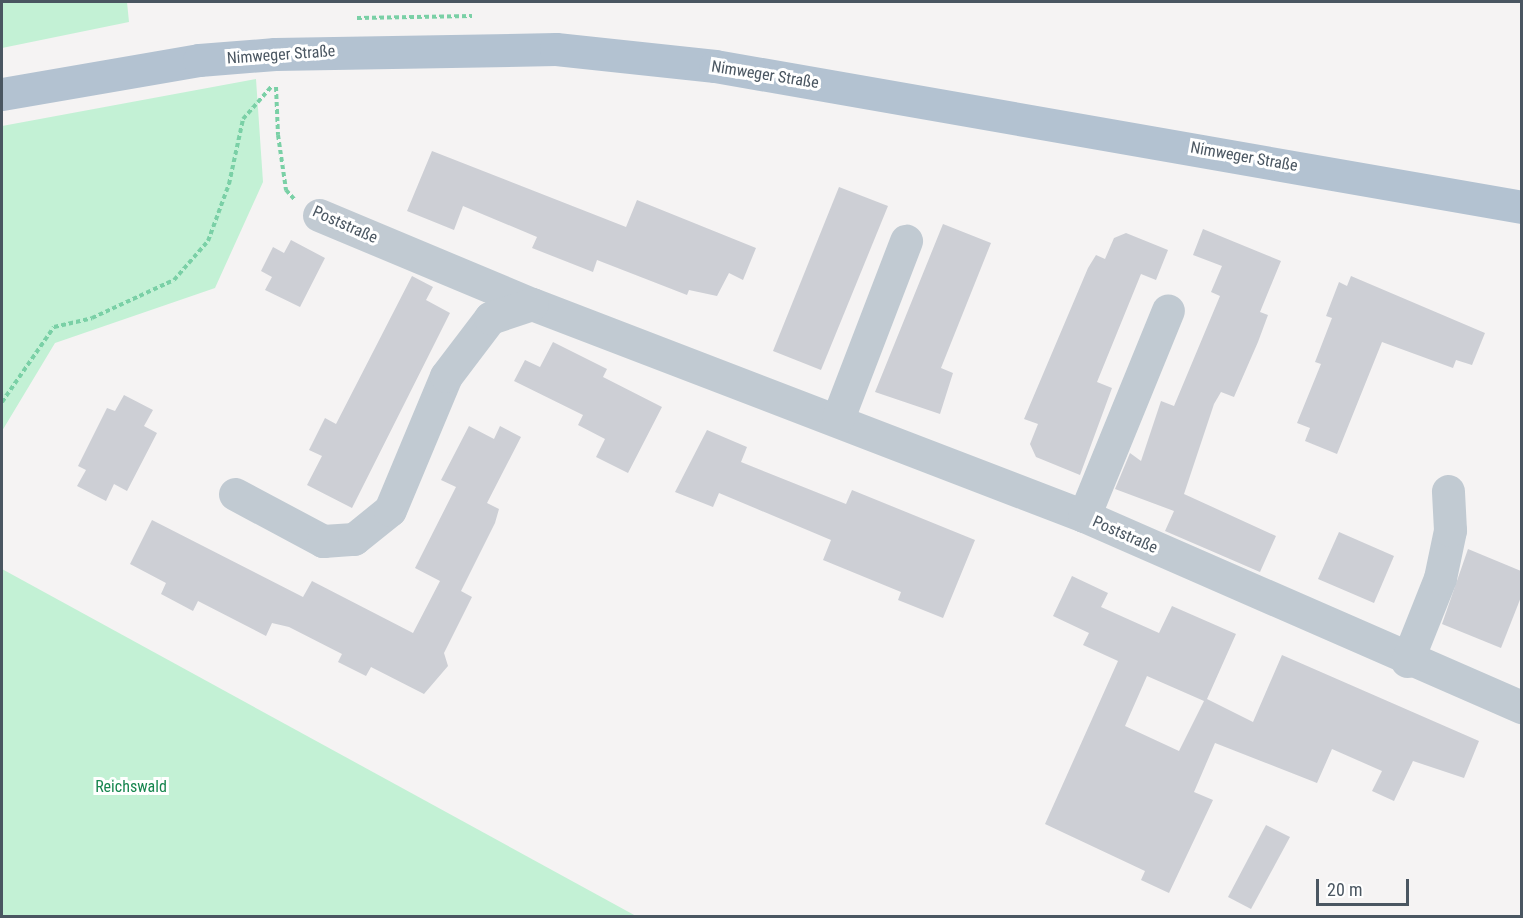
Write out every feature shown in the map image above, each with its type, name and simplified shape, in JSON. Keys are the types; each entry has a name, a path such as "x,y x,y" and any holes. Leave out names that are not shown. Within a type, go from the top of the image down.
{"main road":[{"name":"Nimweger Straße","path":"2,94 200,60 275,54 556,49 714,66 1521,207"}],"street":[{"name":"Poststraße","path":"319,215 532,304 838,417 1084,516 1407,661 1521,706"},
{"path":"838,417 906,241"},
{"path":"235,494 323,541 354,539 390,510 446,376 490,318 532,304"},
{"path":"1084,516 1168,310"},
{"path":"1407,661 1440,578 1450,530 1448,491"}],"path":[{"name":"Poststraße","path":"2,402 54,327 92,318 174,280 201,249 229,184 243,119 276,82 286,190 319,215"}],"green space":[{"path":"2,2 127,2 129,22 2,48"},
{"path":"256,79 263,182 215,288 55,343 2,431 2,126"},
{"name":"Reichswald","path":"2,569 636,916 2,916"}],"building":[{"path":"432,151 626,227 637,200 756,248 743,280 729,273 717,296 689,290 687,295 597,260 593,272 532,248 537,237 463,206 454,230 407,211"},
{"path":"839,187 888,206 821,370 773,351"},
{"path":"943,224 991,243 941,368 953,373 940,414 875,392"},
{"path":"1203,229 1281,261 1260,312 1268,315 1258,342 1234,397 1221,392 1214,404 1184,494 1276,536 1260,572 1165,531 1174,511 1115,489 1130,453 1141,461 1161,401 1174,406 1220,296 1211,292 1222,266 1193,255"},
{"path":"1126,233 1168,250 1156,280 1141,274 1097,382 1112,388 1080,475 1036,457 1030,444 1038,424 1024,419 1088,268 1096,255 1105,259 1114,238"},
{"path":"291,240 325,258 300,307 265,290 272,277 261,271 273,247 284,253"},
{"path":"412,276 433,287 426,300 450,313 352,508 307,485 322,456 309,450 325,418 336,424"},
{"path":"1351,276 1485,333 1472,365 1456,360 1453,368 1382,342 1337,454 1305,441 1310,428 1297,423 1321,364 1315,362 1332,318 1326,316 1339,282 1347,286"},
{"path":"553,342 607,369 603,377 662,407 628,473 596,457 605,439 578,425 583,415 514,381 525,360 540,367"},
{"path":"124,395 153,410 144,426 157,433 127,491 114,484 106,501 77,486 86,470 78,466 107,408 115,411"},
{"path":"469,426 494,439 500,426 521,437 487,503 499,509 495,523 461,591 472,597 444,653 448,666 424,694 371,667 366,676 338,662 342,654 289,627 272,623 266,636 198,601 193,611 161,594 166,583 130,564 152,520 303,597 312,581 413,633 440,581 415,568 456,487 441,480"},
{"path":"707,430 747,447 741,462 846,504 852,490 975,540 943,618 898,600 901,592 823,560 831,540 719,493 713,507 675,492"},
{"path":"1339,532 1394,556 1374,603 1318,579"},
{"path":"1468,549 1521,571 1521,597 1501,648 1442,624"},
{"path":"1072,576 1108,593 1101,607 1159,633 1172,606 1236,634 1207,699 1253,722 1282,655 1479,741 1464,778 1413,761 1394,801 1372,791 1382,771 1332,749 1317,783 1215,743 1194,792 1213,800 1169,893 1141,880 1145,871 1045,824 1118,661 1083,645 1089,633 1053,616","holes":["1147,676 1204,701 1179,751 1125,726"]},
{"path":"1266,825 1290,837 1251,909 1228,897"}]}
